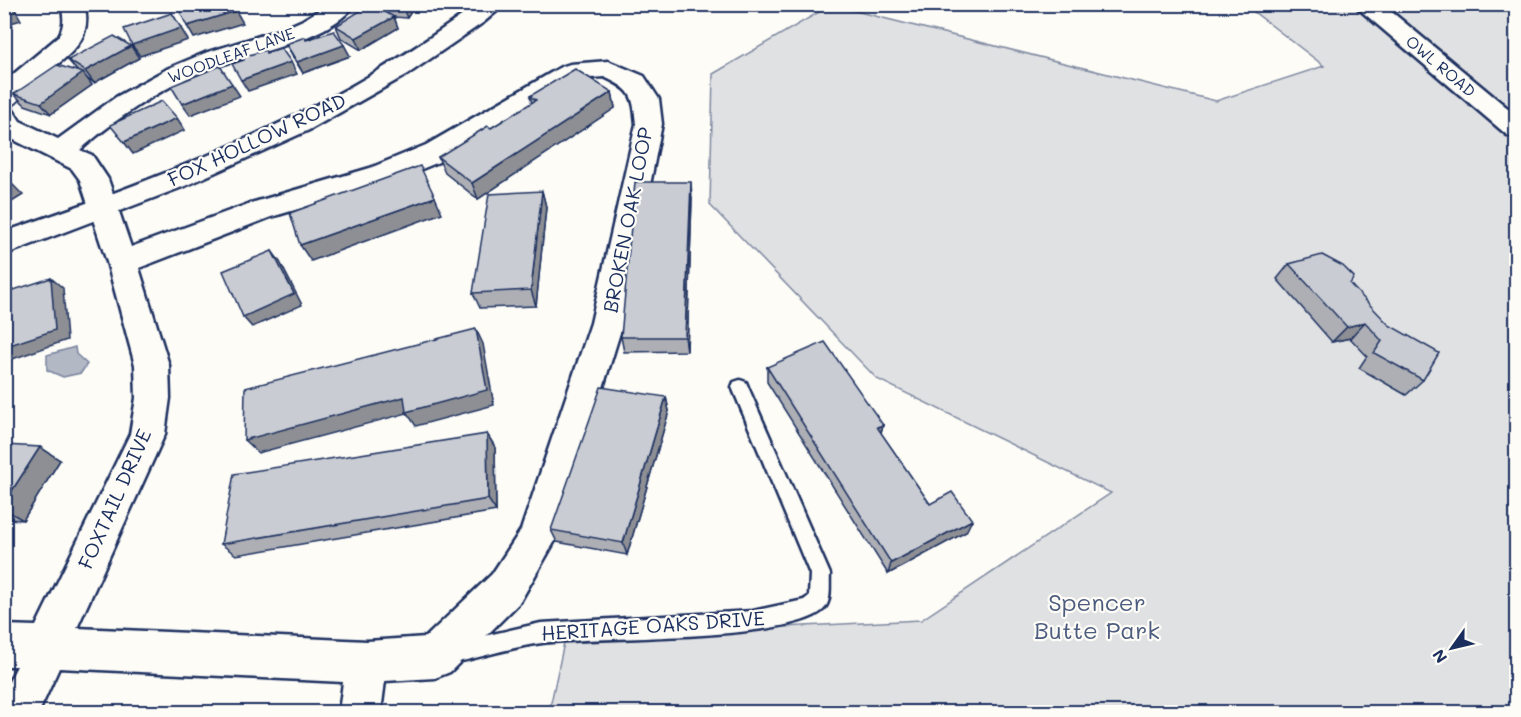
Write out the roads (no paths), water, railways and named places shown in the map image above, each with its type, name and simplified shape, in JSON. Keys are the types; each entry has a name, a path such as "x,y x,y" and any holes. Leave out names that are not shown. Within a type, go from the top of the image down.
{"street":[{"path":"4,100 16,84 65,45 76,30 77,15 72,4"},
{"name":"WOODLEAF LANE","path":"61,152 80,135 131,99 167,78 319,22 344,4"},
{"name":"FOX HOLLOW ROAD","path":"4,244 216,162 341,102 439,43 494,4"},
{"name":"OWL ROAD","path":"1364,4 1385,18 1516,129"},
{"name":"BROKEN OAK LOOP","path":"122,262 261,210 380,174 436,152 570,72 608,69 635,82 646,99 649,124 607,323 537,539 506,588 435,657"},
{"path":"4,116 10,127 82,162 94,179 102,208"},
{"name":"FOXTAIL DRIVE","path":"17,712 147,434 153,398 152,365 122,262 102,208"},
{"path":"4,645 367,662 435,657"},
{"path":"360,712 367,662"}],"lane":[{"name":"HERITAGE OAKS DRIVE","path":"435,657 541,633 753,621 808,609 819,601 820,574 740,387"}],"park label":[{"name":"Spencer Butte Park","path":"1097,617"}]}
